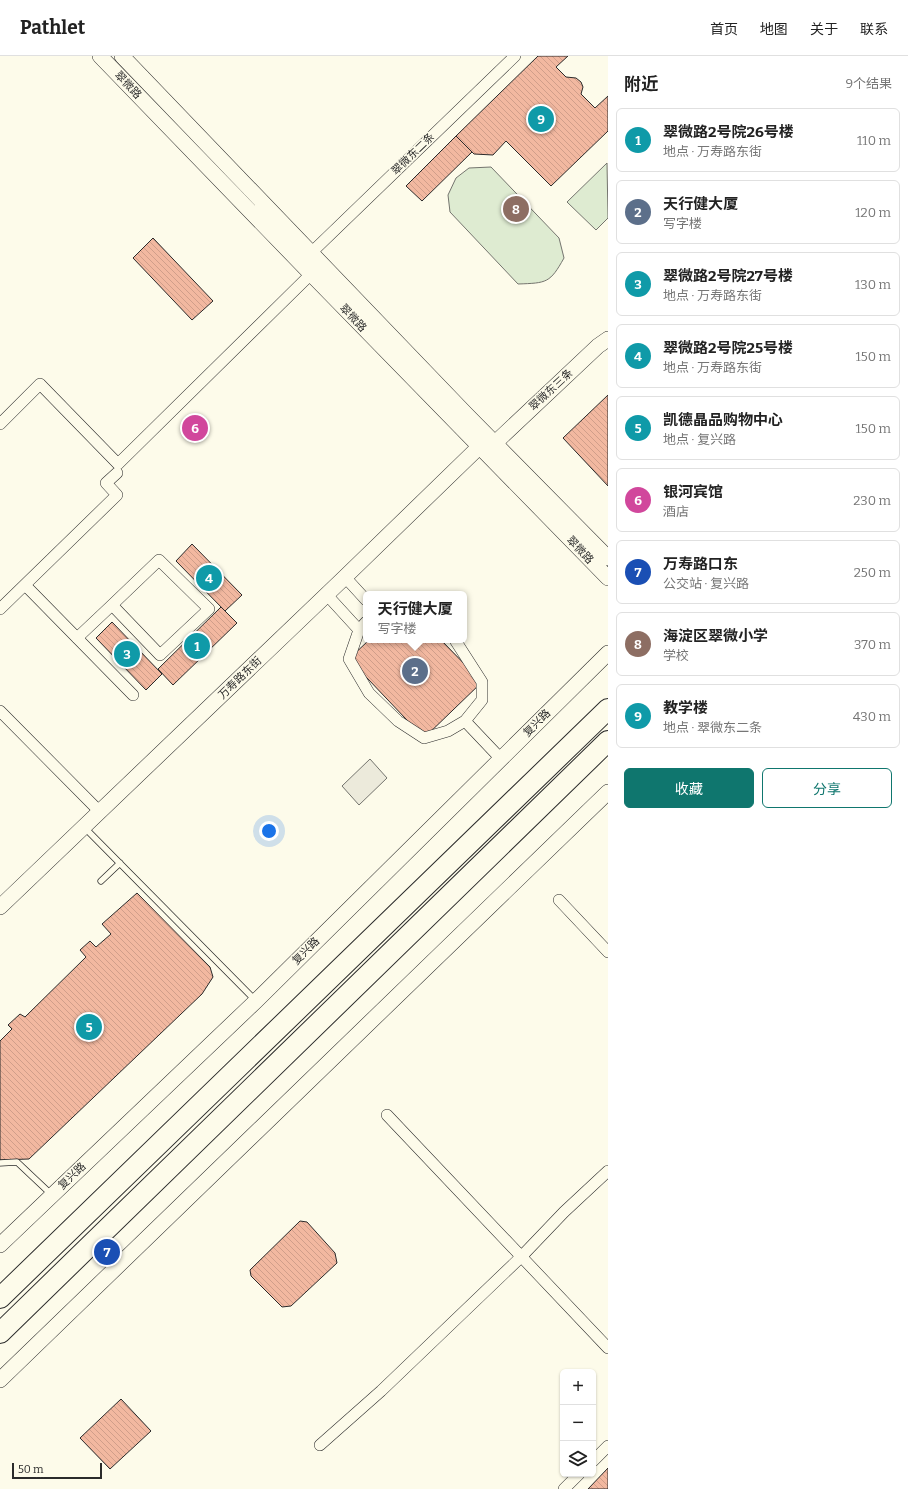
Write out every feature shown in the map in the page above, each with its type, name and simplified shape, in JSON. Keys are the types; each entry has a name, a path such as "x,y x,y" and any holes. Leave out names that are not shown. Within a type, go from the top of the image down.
{"highway":[{"path":"0,1298 608,709"},
{"path":"0,1333 608,741"}],"street":[{"name":"翠微路","path":"100,56 608,578"},
{"name":"翠微路","path":"122,56 608,558"},
{"name":"翠微东二条","path":"312,252 515,56"},
{"path":"0,424 40,384 118,464 311,274"},
{"name":"翠微东三条","path":"495,442 598,346 608,339"},
{"name":"万寿路东街","path":"0,907 345,578 479,447"},
{"path":"0,609 117,495 106,483 117,473"},
{"path":"77,638 159,560 209,609 160,655 112,606"},
{"path":"345,578 363,597"},
{"path":"25,585 133,695"},
{"path":"326,595 362,626 349,659 369,693 398,721 424,738 448,731 465,721 482,700 482,682 457,643"},
{"name":"复兴路","path":"0,1245 256,1001 608,653"},
{"path":"0,711 100,812"},
{"path":"465,721 501,759"},
{"path":"0,1380 608,792"},
{"path":"559,900 608,952"},
{"path":"387,1115 608,1348"},
{"path":"320,1445 381,1391 521,1257 564,1212 608,1171"},
{"path":"596,1458 608,1446"},
{"path":"564,1489 576,1477"}],"lane":[{"path":"84,827 256,1001"},
{"path":"101,881 120,864"},
{"path":"0,1163 17,1162 52,1195"}],"green space":[{"path":"607,163 608,218 596,230 567,202"},
{"path":"491,167 559,238 564,258 555,272 547,280 535,283 518,284 450,212 448,195 456,178 469,168"}],"shaded area":[{"path":"370,759 387,778 359,805 342,786"}],"building":[{"path":"538,56 568,56 556,67 566,77 576,78 581,82 583,87 581,94 595,108 608,96 608,131 551,186 506,141 493,155 474,154 456,136"},
{"path":"456,136 472,152 422,201 406,186"},
{"path":"153,238 213,301 192,320 133,258"},
{"path":"608,395 608,486 563,438"},
{"path":"192,544 242,595 225,611 176,561"},
{"path":"221,607 237,623 173,685 158,669"},
{"path":"112,622 162,674 146,690 96,638"},
{"path":"366,643 444,643 482,682 424,738 349,659"},
{"path":"137,893 210,967 213,977 202,994 29,1159 0,1160 0,1041 12,1029 8,1025 20,1014 25,1017 86,957 80,950 90,941 96,947 111,934 102,924"},
{"path":"300,1221 307,1222 335,1253 337,1263 291,1306 282,1307 251,1276 250,1270"},
{"path":"121,1399 151,1431 110,1469 80,1438"},
{"path":"608,1468 608,1489 588,1489"}],"place":[{"name":"教学楼","path":"541,119"},
{"name":"海淀区翠微小学","path":"516,209"},
{"name":"银河宾馆","path":"195,428"},
{"name":"翠微路2号院25号楼","path":"209,578"},
{"name":"翠微路2号院26号楼","path":"197,646"},
{"name":"翠微路2号院27号楼","path":"127,654"},
{"name":"天行健大厦","path":"415,671"},
{"name":"凯德晶品购物中心","path":"89,1027"},
{"name":"万寿路口东","path":"107,1252"}]}
